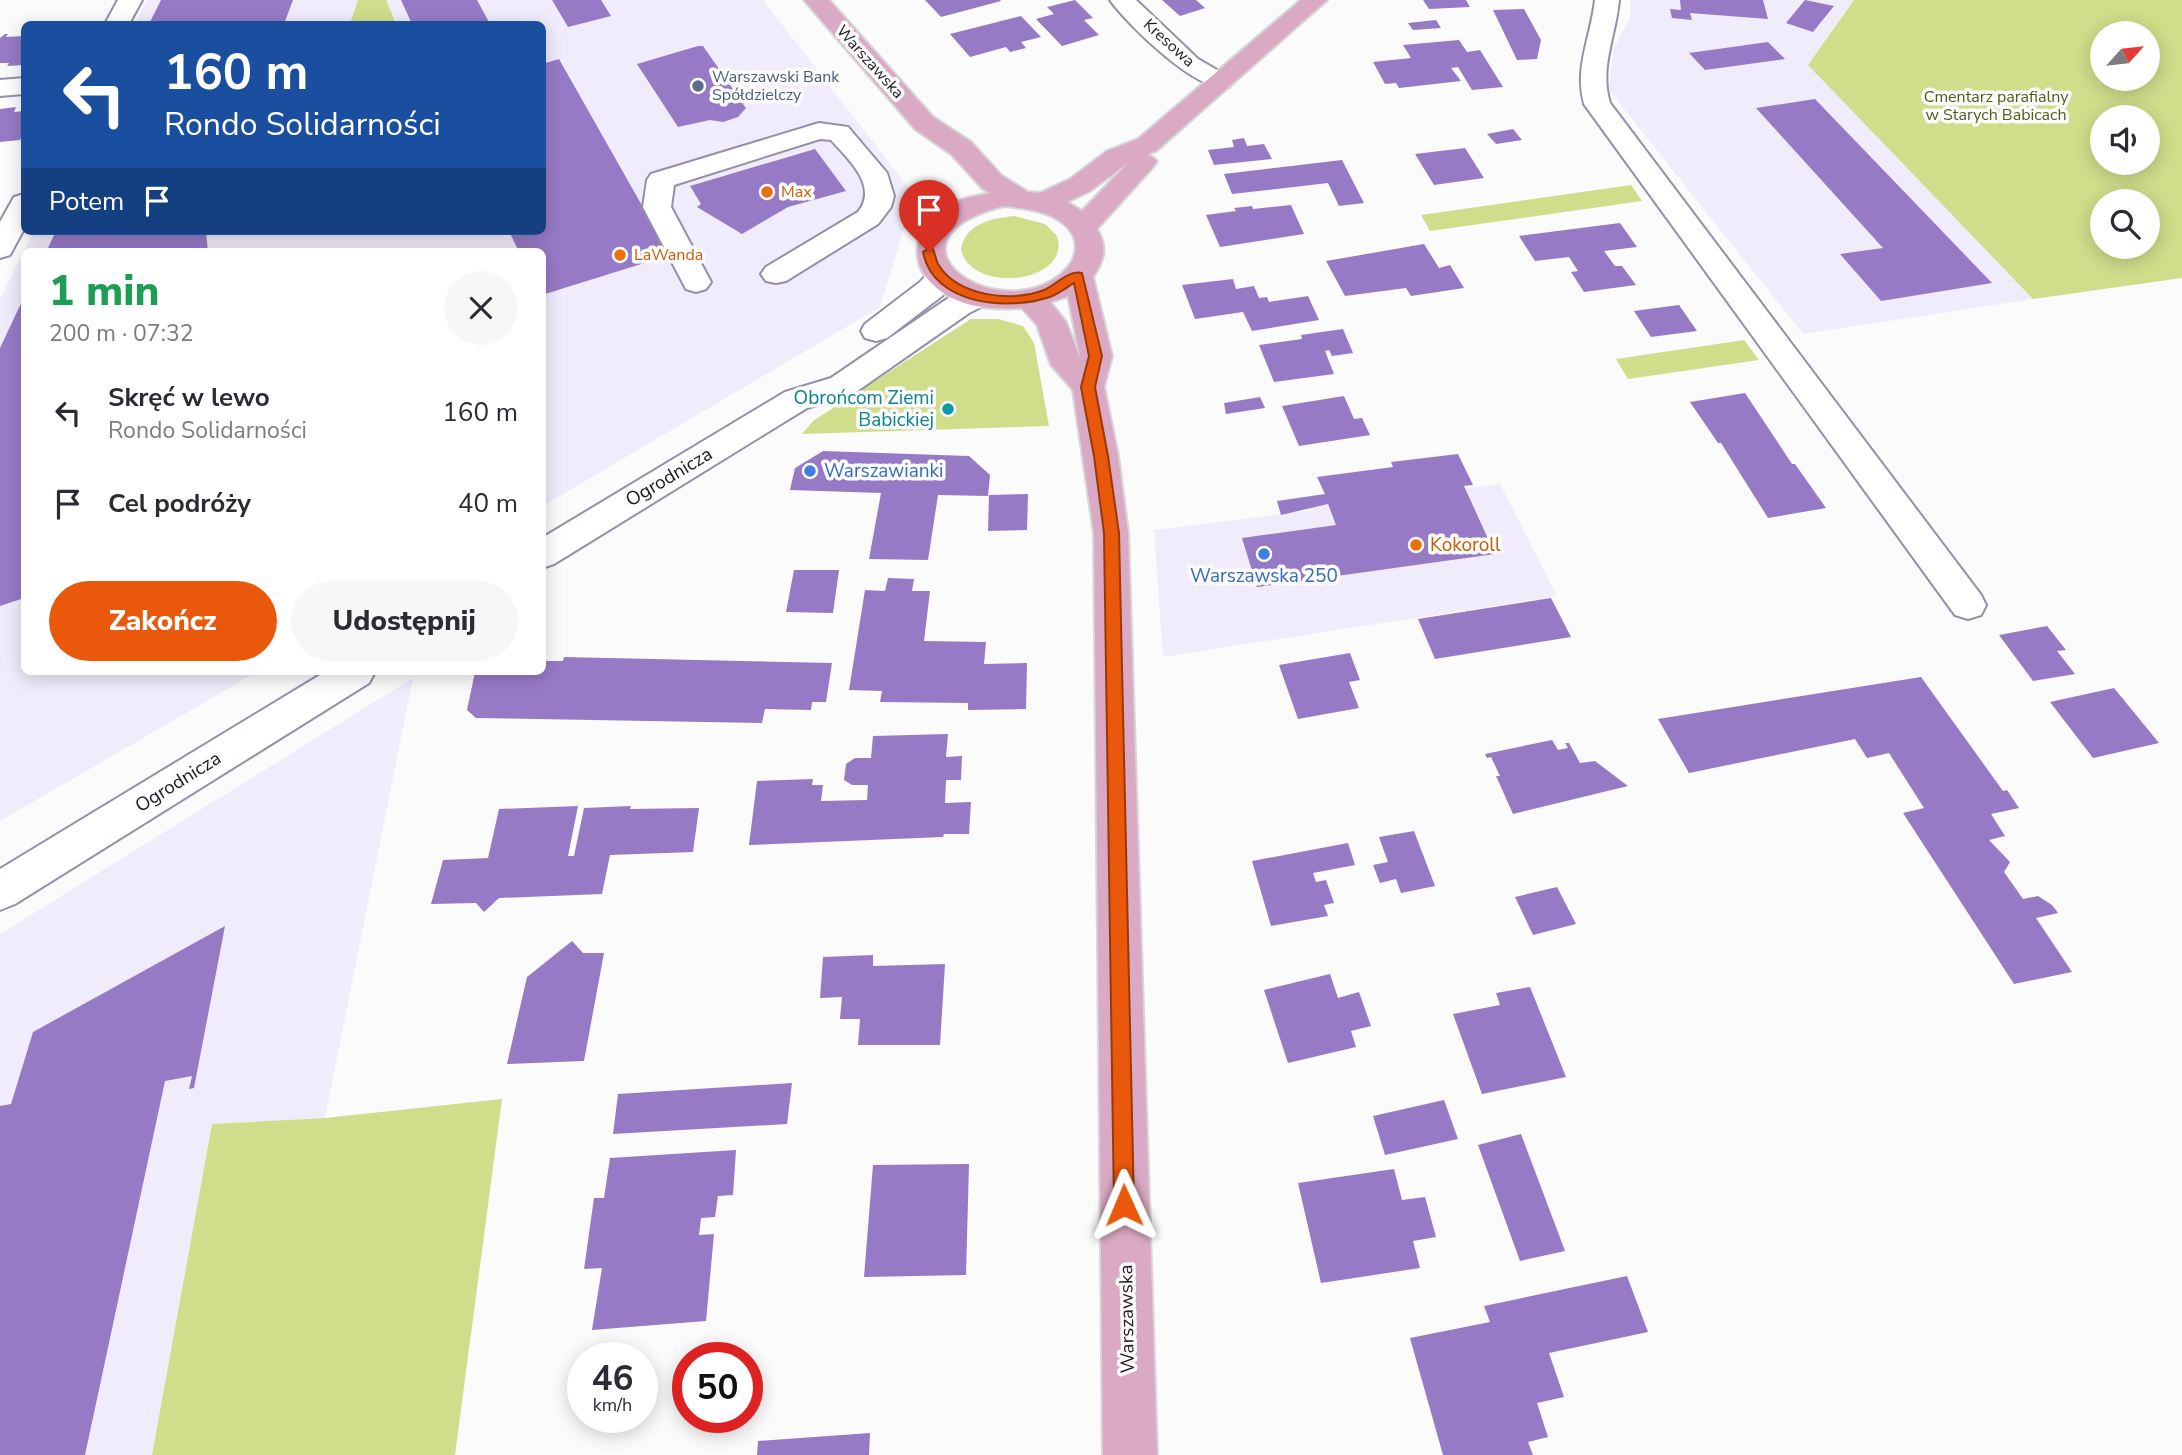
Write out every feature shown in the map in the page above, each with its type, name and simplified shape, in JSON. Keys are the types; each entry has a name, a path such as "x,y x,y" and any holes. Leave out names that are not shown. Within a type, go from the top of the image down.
{"main road":[{"name":"Warszawska","path":"816,0 924,123 961,148 992,182 1032,200"},
{"path":"1032,200 1068,212 1085,226 1091,251 1087,264 1078,275 1065,285 1030,298 1003,300 978,296 950,285 940,276 932,265 929,252 931,239 955,187 990,200 1032,200 1080,185 1117,157 1147,145 1315,0"},
{"name":"Warszawska","path":"924,123 931,150 955,187"},
{"path":"1085,226 1109,197 1141,169 1147,145"},
{"name":"Warszawska","path":"1078,275 1087,327 1096,356 1088,387 1101,456 1111,533 1130,1455"},
{"path":"1030,298 1051,322 1062,358 1088,387"}],"street":[{"path":"119,21 130,0"},
{"name":"Kresowa","path":"1122,0 1189,64 1220,82"},
{"path":"1607,0 1590,76 1597,104 1968,605"},
{"path":"0,88 21,86"},
{"path":"696,282 657,207 661,180 819,131 839,133 868,166 881,191 879,209 776,274"},
{"path":"0,249 21,208"},
{"name":"Ogrodnicza","path":"796,400 820,370 908,308 931,289 940,276"},
{"name":"Ogrodnicza","path":"546,553 796,400 842,386 958,306 978,296"},
{"name":"Ogrodnicza","path":"0,891 351,675"}],"shaded area":[{"path":"147,0 763,0 918,200 908,215 880,307 546,504 546,248 26,248 32,235 546,235 546,21 136,21"},
{"path":"1631,0 1854,0 1808,65 2033,299 1803,334 1609,90 1613,50 1630,18"},
{"path":"21,257 21,675 252,675 0,821 0,299"},
{"path":"1500,484 1557,596 1163,657 1154,530 1313,510 1312,506"},
{"path":"413,678 325,1118 212,1124 152,1455 0,1455 0,934"}],"green space":[{"path":"358,0 386,0 395,21 351,21"},
{"name":"Cmentarz parafialny w Starych Babicach","path":"1854,0 2182,0 2182,278 2033,299 1808,65"},
{"path":"1631,185 1642,201 1430,231 1421,215"},
{"path":"1014,216 1045,224 1057,236 1058,252 1050,264 1036,273 1019,278 1000,278 983,273 969,264 961,250 967,234 980,224"},
{"path":"971,319 998,319 1023,326 1034,343 1049,426 802,434 813,421"},
{"path":"1744,340 1759,360 1628,379 1616,359"},
{"path":"502,1099 455,1455 152,1455 212,1124 325,1118"}],"building":[{"path":"161,0 293,0 285,21 150,21"},
{"path":"401,0 477,0 488,21 411,21"},
{"path":"552,0 601,0 611,16 568,27"},
{"path":"925,0 1000,0 1001,1 941,17"},
{"path":"1075,0 1093,18 1084,20 1099,35 1062,46 1036,19 1054,14 1047,7"},
{"path":"1162,0 1196,0 1205,8 1180,16"},
{"path":"1423,0 1466,0 1470,7 1429,9"},
{"path":"1680,0 1763,0 1768,19 1690,13 1692,20 1672,18 1670,9 1681,10"},
{"path":"1805,0 1834,6 1813,32 1786,23"},
{"path":"1524,9 1541,40 1537,59 1517,60 1493,10"},
{"path":"1021,16 1041,37 1021,42 1026,48 1010,52 1006,47 970,57 950,34"},
{"path":"1436,20 1441,28 1413,30 1408,23"},
{"path":"5,34 8,34 6,37 21,36 21,65 7,66 9,63 0,63 0,38"},
{"path":"1459,40 1467,52 1480,50 1503,87 1472,90 1458,67 1451,68 1461,81 1399,88 1396,83 1385,84 1373,62 1411,58 1403,45"},
{"path":"1768,42 1785,59 1705,70 1689,53"},
{"path":"703,46 735,92 745,93 749,99 743,104 746,108 738,117 723,122 710,120 678,127 637,64"},
{"path":"559,59 670,255 546,294 546,248 517,248 511,235 546,235 546,63"},
{"path":"1815,99 1992,283 1881,301 1840,254 1883,248 1756,108"},
{"path":"16,107 14,112 21,111 20,140 0,142 0,109"},
{"path":"1513,129 1522,140 1496,144 1487,134"},
{"path":"1244,138 1247,146 1264,144 1272,159 1214,165 1208,150 1234,147 1232,140"},
{"path":"1465,148 1484,178 1434,185 1415,154"},
{"name":"Max","path":"815,149 846,191 788,207 742,234 697,207 701,204 690,186"},
{"path":"1342,160 1364,203 1339,206 1328,183 1232,194 1224,174"},
{"path":"1291,205 1304,234 1220,247 1206,215 1236,211 1234,208"},
{"path":"1620,223 1637,247 1604,251 1615,266 1622,266 1636,285 1584,292 1571,272 1578,271 1569,257 1535,261 1519,236"},
{"path":"54,235 206,235 208,248 48,248"},
{"path":"1424,244 1439,268 1450,265 1464,288 1411,296 1406,288 1345,296 1326,261"},
{"path":"1233,279 1236,289 1254,286 1259,298 1267,297 1269,302 1308,296 1319,320 1252,331 1243,312 1195,319 1182,285"},
{"path":"21,303 21,599 0,606 0,348"},
{"path":"1679,305 1697,331 1651,337 1634,311"},
{"path":"1343,329 1353,353 1332,356 1329,350 1325,351 1334,374 1274,382 1259,345 1302,339 1301,335"},
{"path":"1745,393 1792,464 1795,464 1826,508 1768,518 1721,443 1718,443 1690,402"},
{"path":"1344,396 1354,419 1362,418 1370,435 1299,446 1282,406"},
{"path":"1260,397 1265,408 1226,414 1224,403"},
{"path":"823,451 969,456 990,475 988,496 938,495 928,560 869,559 881,493 790,490 795,468"},
{"path":"1458,454 1473,485 1464,486 1495,554 1257,587 1242,538 1336,525 1328,504 1281,515 1277,501 1325,494 1317,477 1393,467 1391,462"},
{"path":"1028,494 1027,530 988,531 989,495"},
{"path":"794,570 839,570 833,613 786,612"},
{"path":"888,578 914,579 912,591 930,591 924,641 986,642 984,664 1027,663 1026,709 968,710 968,703 880,702 882,691 849,690 865,590 885,591"},
{"path":"1551,598 1571,637 1435,659 1418,619"},
{"path":"2047,626 2066,650 2057,651 2075,674 2033,681 1999,635"},
{"path":"1350,653 1360,680 1349,682 1359,708 1298,719 1279,665"},
{"path":"564,657 832,663 826,702 812,702 811,710 765,709 762,723 476,718 467,710 474,675 546,675 546,661 563,661"},
{"path":"1921,677 2003,791 2007,790 2019,808 1991,814 2005,836 1989,840 2010,862 2004,872 2023,899 2038,896 2052,905 2058,913 2036,918 2072,972 2014,984 1903,813 1924,808 1889,753 1867,758 1855,739 1689,773 1658,719"},
{"path":"2114,688 2159,743 2093,758 2050,702"},
{"path":"948,734 946,757 962,756 961,780 946,780 945,803 971,802 969,834 749,845 757,781 813,779 812,785 823,785 821,801 867,800 868,785 852,785 844,780 846,764 855,758 871,758 873,736"},
{"path":"1552,740 1558,750 1568,748 1565,743 1569,743 1580,763 1595,761 1628,786 1513,814 1496,776 1500,776 1491,757 1487,758 1485,754"},
{"path":"578,806 568,856 574,856 584,808 631,806 630,809 699,808 693,852 610,855 602,894 499,898 484,912 476,903 431,904 443,860 488,858 499,809"},
{"path":"1414,831 1435,886 1401,893 1396,879 1380,883 1373,865 1388,862 1379,837"},
{"path":"1348,843 1355,865 1313,873 1316,882 1326,880 1334,903 1324,905 1328,916 1271,926 1252,861"},
{"path":"1557,887 1576,924 1533,935 1515,897"},
{"path":"225,926 194,1088 189,1089 192,1076 165,1081 85,1455 0,1455 0,1106 11,1104 33,1032"},
{"path":"572,941 583,953 604,953 584,1061 507,1064 527,977"},
{"path":"873,955 873,966 945,964 940,1045 858,1045 860,1019 840,1019 842,997 820,998 823,957"},
{"path":"1330,974 1338,998 1359,992 1371,1026 1351,1031 1356,1047 1288,1063 1264,990"},
{"path":"1530,987 1566,1077 1482,1094 1453,1014 1500,1005 1496,993"},
{"path":"792,1083 787,1124 613,1134 618,1094"},
{"path":"1444,1100 1458,1139 1385,1155 1373,1116"},
{"path":"1521,1134 1565,1251 1520,1261 1478,1145"},
{"path":"736,1150 733,1195 718,1196 715,1217 701,1218 699,1235 714,1234 706,1321 592,1330 602,1268 584,1269 594,1198 604,1198 610,1158"},
{"path":"969,1164 966,1275 864,1277 873,1165"},
{"path":"1394,1169 1402,1200 1425,1197 1436,1237 1413,1241 1420,1268 1321,1283 1298,1183"},
{"path":"1627,1276 1648,1332 1549,1353 1564,1397 1537,1403 1548,1437 1528,1442 1533,1455 1443,1455 1410,1338 1490,1322 1484,1306"},
{"path":"870,1433 869,1455 757,1455 758,1441"}],"place":[{"name":"Warszawski Bank Spółdzielczy","path":"698,86"},
{"name":"Max","path":"767,192"},
{"name":"LaWanda","path":"620,255"},
{"name":"Obrońcom Ziemi Babickiej","path":"948,409"},
{"name":"Warszawianki","path":"810,471"},
{"name":"Kokoroll","path":"1416,545"},
{"name":"Warszawska 250","path":"1264,554"}],"route":[{"path":"929,252 932,265 950,285 963,292 995,299 1030,298 1049,293 1078,275 1087,327 1096,356 1088,387 1101,456 1111,533 1124,1205"}]}
